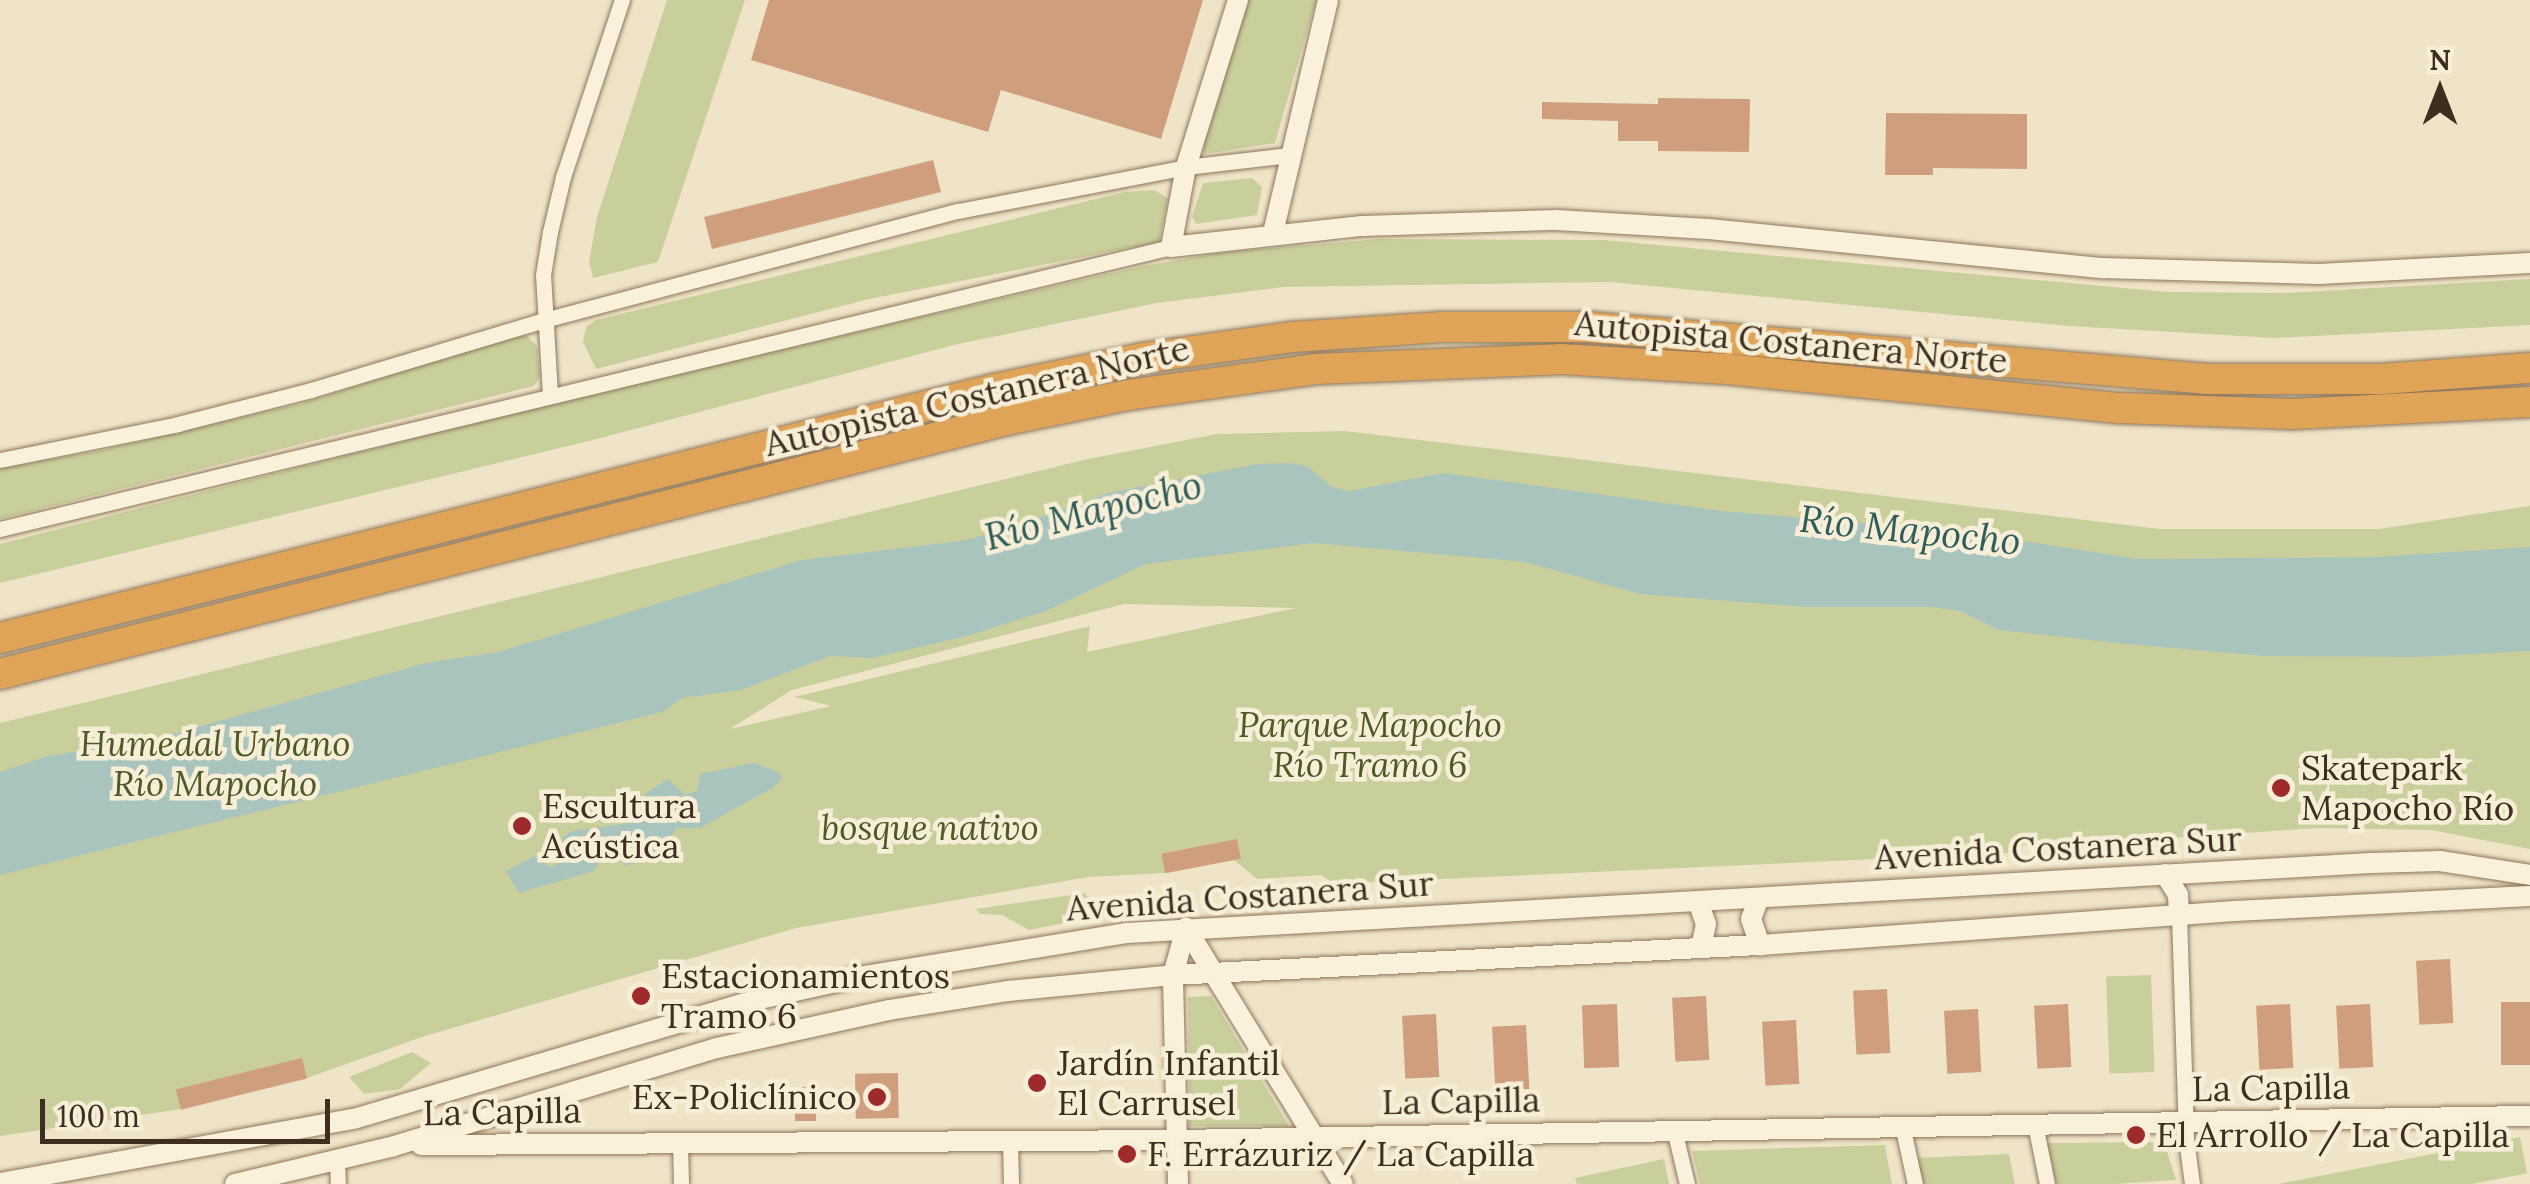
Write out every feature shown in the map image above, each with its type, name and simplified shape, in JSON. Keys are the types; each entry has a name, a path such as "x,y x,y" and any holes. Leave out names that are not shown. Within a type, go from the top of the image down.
{"highway":[{"name":"Autopista Costanera Norte","path":"0,638 1013,385 1142,358 1292,337 1441,327 1588,327 2208,379 2382,380 2530,368"},
{"name":"Autopista Costanera Norte","path":"0,674 1006,420 1128,396 1315,368 1560,359 1727,368 2083,405 2202,412 2383,412 2530,402"}],"street":[{"path":"550,394 543,275 563,177 622,0"},
{"path":"1171,247 1186,168 1238,0"},
{"path":"1273,232 1328,0"},
{"path":"0,460 292,395 544,320 958,211 1186,168 1290,155"},
{"path":"0,529 1171,247 1273,232 1454,220 1557,220 1709,229 2103,268 2319,274 2530,263"},
{"name":"Avenida Costanera Sur","path":"0,1183 357,1118 772,996 943,960 1186,928 2440,861 2530,875"},
{"path":"2166,874 2176,891 2180,914 2185,1122 2192,1184"},
{"name":"Avenida Costanera Sur","path":"235,1184 394,1146 660,1064 821,1024 1008,991 1173,975 1760,944 2180,914 2530,896"},
{"path":"1759,898 1751,919 1760,944"},
{"path":"1698,901 1706,924 1701,947"},
{"path":"1186,928 1343,1184"},
{"path":"1178,1184 1173,975 1186,928"},
{"name":"La Capilla","path":"394,1146 1178,1140 1674,1128 2530,1116"},
{"path":"338,1184 340,1139 357,1118"},
{"path":"2035,1124 2047,1184"},
{"path":"1902,1126 1915,1184"},
{"path":"1674,1128 1687,1184"},
{"path":"1010,1140 1011,1184"},
{"path":"680,1143 681,1184"}],"green space":[{"path":"667,0 745,0 658,262 593,278 589,262 597,217"},
{"path":"1248,0 1316,0 1275,143 1204,154 1203,139"},
{"path":"1252,178 1262,187 1257,215 1196,224 1192,217 1203,183"},
{"path":"1155,190 1168,199 1159,242 869,299 596,369 583,342 586,327 596,320 1125,192"},
{"path":"1380,239 1604,240 2167,292 2284,293 2530,279 2530,325 2275,338 2069,326 1610,282 1283,287 1157,303 958,344 589,441 0,583 0,544 574,397 1138,267 1225,252"},
{"path":"514,336 527,336 537,346 540,377 534,386 0,519 0,468 98,451 303,403"},
{"path":"1345,431 2160,529 2379,529 2530,506 2530,849 2431,830 2319,828 2129,841 2112,836 2032,841 2008,853 1334,884 1321,875 1257,879 1234,860 1165,873 1088,877 796,928 425,1036 307,1078 181,1109 0,1136 0,723 1088,459 1217,434","holes":["1124,604 1296,608 1087,652 1090,626 794,697 831,706 730,729 792,690"]},
{"path":"1085,893 1101,916 1029,930 1002,915 980,914 976,909"},
{"path":"2151,975 2154,1072 2109,1074 2106,977"},
{"path":"1211,996 1289,1126 1189,1126 1188,997"},
{"path":"412,1052 431,1063 400,1089 364,1094 349,1077"},
{"path":"2520,1137 2527,1173 2472,1184 2278,1184"},
{"path":"2164,1142 2176,1180 2115,1184 2056,1184 2047,1143"},
{"path":"1885,1145 1892,1184 1700,1184 1692,1151"},
{"path":"2009,1154 2015,1184 1920,1184 1915,1158"},
{"path":"1664,1159 1669,1184 1577,1184 1575,1178"}],"water":[{"name":"Río Mapocho","path":"1257,464 1307,466 1332,487 1349,491 1443,473 1722,511 1966,532 2138,559 2375,557 2530,547 2530,651 2417,657 2265,656 2127,644 1999,630 1960,611 1932,607 1806,607 1639,594 1526,562 1314,543 1146,564 1046,611 963,637 872,658 830,656 741,690 682,698 662,712 0,875 0,772 48,756 159,738 426,663 498,652 802,560 961,541 1002,531 1109,493"},
{"path":"754,763 779,772 782,778 771,789 700,828 677,828 656,855 626,866 615,847 604,851 594,871 519,893 506,871 534,856 549,867 567,861 562,838 572,831 636,822 644,815 645,794 668,779 685,795 697,791 700,774"}],"building":[{"path":"769,0 1203,0 1161,139 1001,90 988,132 751,60"},
{"path":"1658,98 1750,99 1749,152 1658,151 1658,141 1618,141 1618,121 1542,119 1542,102 1658,104"},
{"path":"1886,113 2027,114 2027,169 1933,168 1933,175 1885,175"},
{"path":"933,160 941,192 712,249 704,217"},
{"path":"1237,839 1241,859 1165,873 1161,854"},
{"path":"2450,959 2453,1023 2419,1025 2416,961"},
{"path":"1887,989 1890,1053 1856,1055 1853,991"},
{"path":"1706,996 1709,1060 1675,1062 1672,998"},
{"path":"2501,1002 2530,1002 2530,1065 2501,1065"},
{"path":"1617,1004 1619,1067 1584,1068 1582,1005"},
{"path":"2068,1004 2071,1067 2037,1069 2034,1006"},
{"path":"2290,1004 2293,1068 2259,1070 2256,1006"},
{"path":"2370,1004 2373,1067 2339,1069 2336,1006"},
{"path":"1978,1009 1981,1072 1947,1074 1944,1011"},
{"path":"1436,1014 1439,1077 1405,1079 1402,1016"},
{"path":"1796,1020 1799,1084 1765,1086 1762,1022"},
{"path":"1526,1025 1529,1089 1495,1091 1492,1027"},
{"path":"302,1058 307,1078 181,1110 176,1089"},
{"name":"Ex-Policlínico","path":"898,1073 899,1118 856,1119 855,1074"},
{"path":"795,1087 816,1087 816,1121 795,1121"}],"place":[{"name":"Skatepark Mapocho Río","path":"2281,788"},
{"name":"Escultura Acústica","path":"522,826"},
{"name":"Estacionamientos Tramo 6","path":"641,996"},
{"name":"Jardín Infantil El Carrusel","path":"1037,1083"},
{"name":"Ex-Policlínico","path":"877,1097"},
{"name":"El Arrollo / La Capilla","path":"2136,1135"},
{"name":"F. Errázuriz / La Capilla","path":"1127,1154"}],"park label":[{"name":"Parque Mapocho Río Tramo 6","path":"1370,745"},
{"name":"Humedal Urbano Río Mapocho","path":"215,764"},
{"name":"bosque nativo","path":"930,828"}]}
